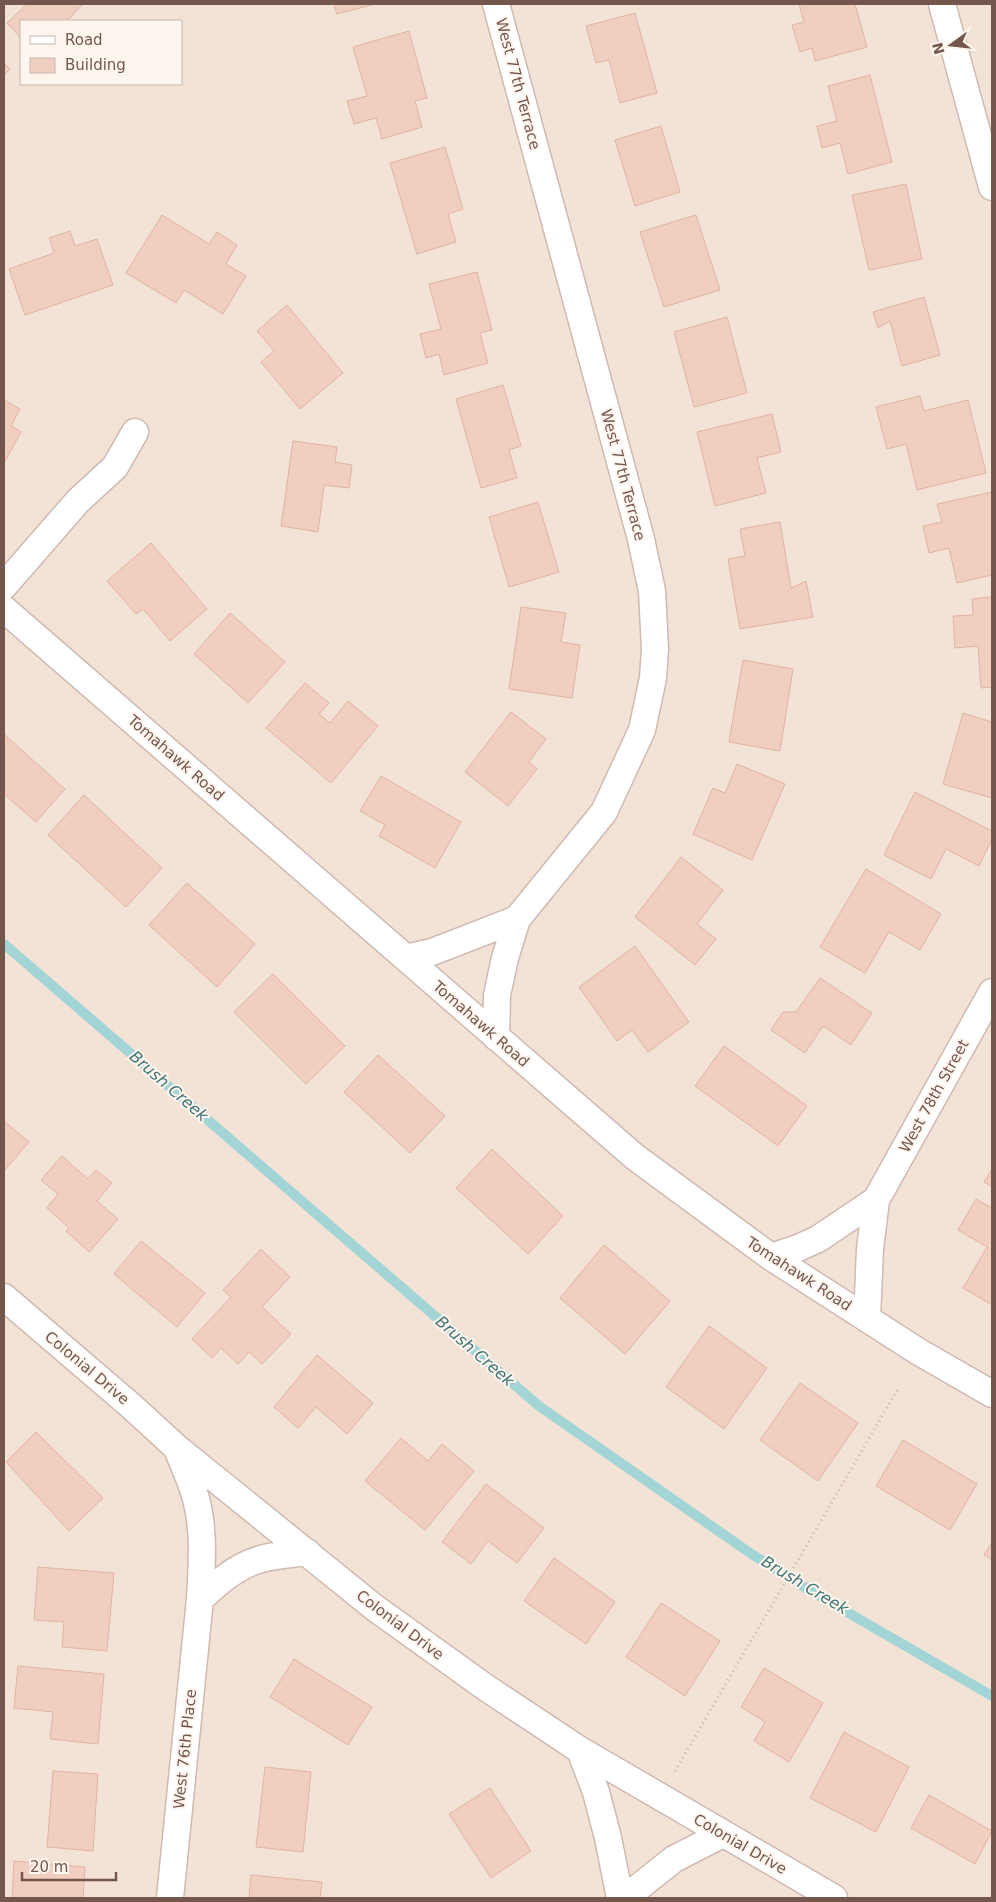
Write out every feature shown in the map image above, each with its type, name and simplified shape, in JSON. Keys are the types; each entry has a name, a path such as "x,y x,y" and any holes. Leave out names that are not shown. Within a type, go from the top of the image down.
{"street":[{"name":"West 77th Terrace","path":"496,4 641,539 652,591 655,649 653,678 642,730 604,812 517,919 505,958 497,995 496,1037"},
{"path":"942,4 992,188"},
{"path":"4,586 78,501 115,467 135,432"},
{"name":"Tomahawk Road","path":"4,609 635,1157 771,1257 867,1319 992,1394"},
{"name":"West 77th Terrace","path":"406,958 432,952 517,919"},
{"name":"West 78th Street","path":"867,1319 870,1249 876,1200 992,992"},
{"name":"West 78th Street","path":"771,1257 818,1239 876,1200"},
{"name":"Colonial Drive","path":"4,1297 130,1404 177,1448 375,1608 485,1688 580,1750 834,1898"},
{"name":"West 76th Place","path":"170,1898 200,1599 202,1555 200,1522 194,1493 177,1448"},
{"path":"200,1599 221,1580 260,1559 307,1552"},
{"path":"580,1750 599,1801 620,1898"},
{"path":"625,1898 674,1859 723,1834"}],"path":[{"path":"673,1775 899,1387"}],"shaded area":[{"path":"4,4 992,4 992,1898 4,1898"}],"building":[{"path":"27,4 83,4 68,20 20,20 20,37 7,23"},
{"path":"334,4 375,4 337,14"},
{"path":"799,4 855,4 867,47 815,61 812,48 800,52 792,25 804,22"},
{"path":"635,13 657,93 620,103 609,60 596,63 586,26"},
{"path":"409,31 427,98 415,101 422,127 382,139 376,118 354,124 347,101 367,96 353,47"},
{"path":"4,63 10,69 4,75"},
{"path":"870,75 892,162 848,174 840,143 822,148 817,126 837,121 828,86"},
{"path":"661,126 680,192 635,206 615,140"},
{"path":"445,147 463,209 448,214 456,242 417,254 390,163"},
{"path":"906,184 922,259 869,270 852,195"},
{"path":"162,215 209,244 217,232 237,245 226,264 246,276 223,314 184,290 176,303 126,273"},
{"path":"696,215 720,290 664,307 640,232"},
{"path":"70,231 75,246 97,239 113,285 25,315 9,269 54,253 49,238"},
{"path":"477,272 492,330 480,333 488,363 444,375 439,354 426,358 420,334 441,329 429,284"},
{"path":"924,297 940,355 902,366 890,321 878,328 873,312"},
{"path":"287,305 343,373 300,409 261,362 274,351 257,331"},
{"path":"727,317 747,393 694,407 674,332"},
{"path":"503,385 521,446 509,450 517,478 481,488 456,399"},
{"path":"920,396 924,411 968,400 986,473 917,490 906,444 887,449 876,407"},
{"path":"4,400 20,409 11,426 21,432 4,463"},
{"path":"772,414 781,452 757,458 766,493 715,506 697,432"},
{"path":"293,441 337,447 335,462 352,465 349,488 324,485 318,532 281,526"},
{"path":"992,492 992,575 957,583 949,548 929,553 923,526 942,522 937,504"},
{"path":"538,502 559,572 509,587 489,517"},
{"path":"780,522 791,588 806,581 813,617 740,629 728,559 745,556 740,529"},
{"path":"151,543 207,609 170,641 143,609 136,614 107,581"},
{"path":"992,597 992,687 981,688 978,646 955,648 953,616 973,615 972,599"},
{"path":"521,607 566,613 561,642 580,645 572,698 509,689"},
{"path":"230,613 285,662 248,703 194,654"},
{"path":"743,660 793,669 780,751 729,742"},
{"path":"305,683 329,703 319,714 330,723 348,701 378,726 331,783 266,728"},
{"path":"511,712 546,739 529,762 537,769 508,806 465,772"},
{"path":"963,713 992,722 992,798 943,784"},
{"path":"4,734 65,789 36,822 4,794"},
{"path":"737,764 785,784 752,860 693,834 713,788 725,793"},
{"path":"381,776 461,822 435,868 379,836 385,825 360,811"},
{"path":"915,792 992,831 992,839 979,866 946,849 931,879 884,855"},
{"path":"84,795 162,868 126,907 48,835"},
{"path":"681,857 723,890 697,924 716,939 695,965 635,917"},
{"path":"866,869 941,914 920,950 889,932 865,973 820,947"},
{"path":"187,883 255,944 217,987 149,925"},
{"path":"635,946 689,1022 648,1052 632,1030 617,1041 579,987"},
{"path":"273,974 345,1046 306,1084 234,1012"},
{"path":"820,978 872,1013 851,1045 823,1026 805,1053 771,1030 783,1012 796,1012"},
{"path":"724,1046 807,1106 778,1146 695,1086"},
{"path":"378,1055 445,1116 410,1153 344,1092"},
{"path":"4,1121 29,1142 4,1171"},
{"path":"492,1149 563,1216 528,1254 456,1188"},
{"path":"62,1156 88,1179 96,1170 112,1183 97,1201 118,1219 89,1252 66,1231 69,1228 47,1208 58,1194 41,1180"},
{"path":"992,1169 992,1187 984,1182"},
{"path":"976,1199 992,1208 992,1305 963,1288 987,1247 958,1230"},
{"path":"141,1241 205,1293 177,1327 114,1274"},
{"path":"604,1245 670,1301 625,1354 560,1298"},
{"path":"261,1249 290,1277 262,1307 291,1334 262,1364 249,1352 238,1364 221,1348 212,1358 192,1339 231,1297 223,1290"},
{"path":"709,1326 767,1368 724,1429 666,1387"},
{"path":"317,1355 373,1403 347,1434 316,1407 298,1428 274,1407"},
{"path":"800,1383 858,1423 818,1481 760,1440"},
{"path":"36,1432 103,1498 69,1531 6,1462"},
{"path":"401,1438 428,1461 442,1444 474,1471 425,1530 365,1481"},
{"path":"903,1440 977,1484 950,1530 876,1486"},
{"path":"486,1484 544,1528 517,1563 488,1541 471,1564 442,1542"},
{"path":"992,1542 992,1560 984,1555"},
{"path":"554,1558 615,1602 586,1644 524,1601"},
{"path":"38,1567 114,1573 107,1651 62,1647 64,1622 34,1620"},
{"path":"661,1603 720,1641 685,1696 626,1657"},
{"path":"294,1659 372,1707 348,1745 270,1697"},
{"path":"18,1666 104,1674 98,1744 50,1739 53,1712 14,1708"},
{"path":"764,1668 823,1703 789,1762 754,1741 765,1722 741,1707"},
{"path":"844,1732 909,1767 876,1832 810,1798"},
{"path":"265,1767 311,1772 303,1852 256,1847"},
{"path":"53,1771 98,1774 93,1851 47,1847"},
{"path":"490,1788 531,1851 491,1878 449,1814"},
{"path":"929,1795 992,1831 975,1864 911,1828"},
{"path":"14,1861 85,1867 83,1898 12,1898"},
{"path":"251,1875 322,1882 320,1898 249,1898"}],"waterway":[{"name":"Brush Creek","path":"4,944 539,1406 750,1553 809,1590 992,1696"}]}
